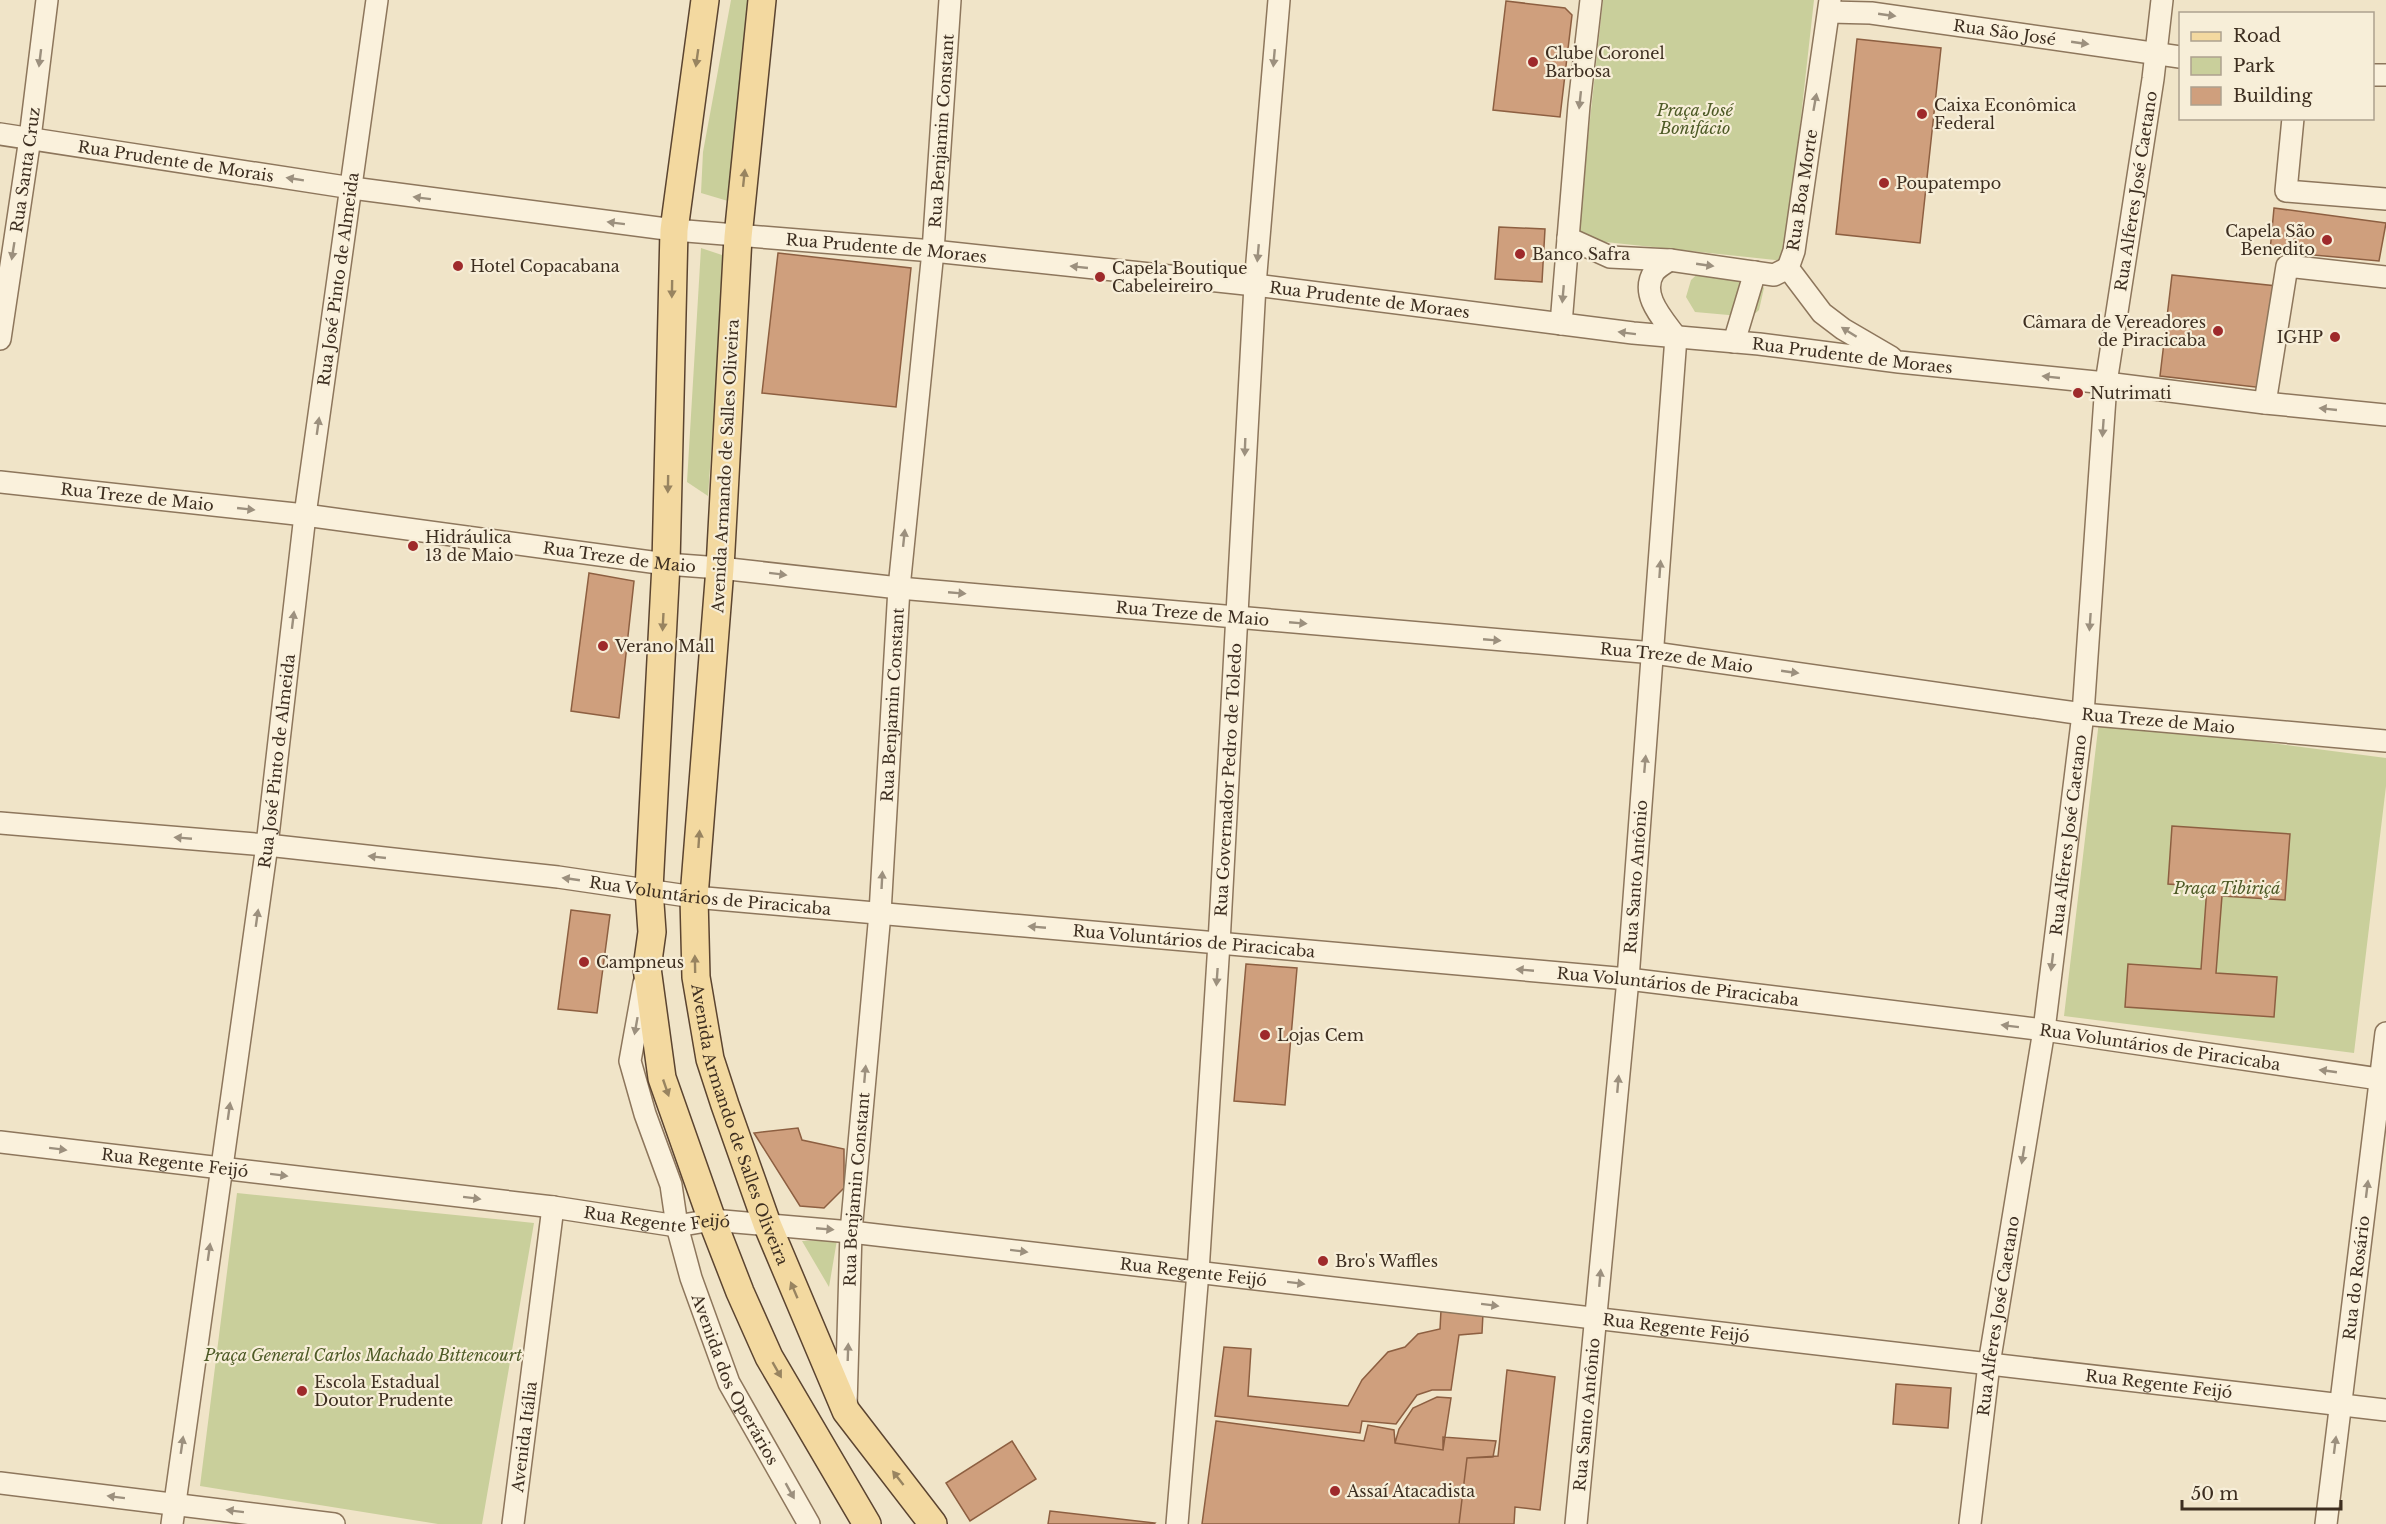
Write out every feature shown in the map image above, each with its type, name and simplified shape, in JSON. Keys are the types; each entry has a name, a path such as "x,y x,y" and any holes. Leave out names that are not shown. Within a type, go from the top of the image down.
{"main road":[{"path":"705,0 674,230 666,564 650,889 652,932 647,968 662,1078 740,1292 769,1357 867,1524"},
{"name":"Avenida Armando de Salles Oliveira","path":"762,0 738,237 720,567 694,897 696,977 710,1059 767,1224 846,1411 933,1524"}],"street":[{"name":"Rua Santa Cruz","path":"0,339 30,138 47,0"},
{"name":"Rua José Pinto de Almeida","path":"173,1514 267,845 305,516 377,0"},
{"name":"Rua Benjamin Constant","path":"846,1411 851,1232 880,913 899,588 933,251 950,0"},
{"name":"Rua Governador Pedro de Toledo","path":"1177,1524 1198,1272 1219,944 1255,285 1279,0"},
{"path":"1561,324 1591,0"},
{"name":"Rua Alferes José Caetano","path":"1970,1524 1989,1364 2044,1030 2083,714 2106,383 2162,0"},
{"name":"Rua São José","path":"1829,6 2179,57"},
{"name":"Rua Boa Morte","path":"1829,6 1794,251 1788,268 1822,313 1899,362"},
{"path":"2293,120 2286,191 2386,198"},
{"name":"Rua Prudente de Morais","path":"0,134 352,189"},
{"name":"Rua Prudente de Moraes","path":"352,189 674,230 738,237 933,251 1255,285 1676,338 1734,342 2386,415"},
{"path":"1568,238 1610,257 1670,260 1774,275 1788,268"},
{"path":"1670,260 1654,272 1649,288 1653,304 1676,338"},
{"path":"2265,403 2287,266 2386,277"},
{"path":"1734,342 1755,272"},
{"name":"Rua Santo Antônio","path":"1576,1524 1628,979 1676,338"},
{"name":"Rua Treze de Maio","path":"0,482 305,516 666,564 720,567 899,588 1654,653 2083,714 2386,741"},
{"name":"Rua Voluntários de Piracicaba","path":"0,823 267,845 650,889 694,897 1628,979 2044,1030 2384,1079"},
{"name":"Avenida dos Operários","path":"647,968 630,1061 645,1114 671,1185 677,1226 691,1278 729,1383 809,1524"},
{"name":"Rua do Rosário","path":"2326,1524 2384,1079 2386,1033"},
{"name":"Rua Regente Feijó","path":"0,1142 553,1207 677,1226 712,1220 851,1232 2386,1410"},
{"name":"Avenida Itália","path":"513,1524 553,1207"},
{"path":"0,1483 173,1514 334,1524"}],"green space":[{"path":"731,0 748,0 728,201 701,193 703,152"},
{"name":"Praça José Bonifácio","path":"1603,0 1814,0 1785,261 1577,239"},
{"path":"701,248 725,256 708,496 687,482"},
{"path":"1706,266 1752,272 1764,288 1759,310 1751,317 1695,312 1686,297 1691,280"},
{"name":"Praça Tibiriçá","path":"2099,721 2386,758 2386,786 2354,1053 2064,1016"},
{"name":"Praça General Carlos Machado Bittencourt","path":"237,1193 534,1223 482,1524 438,1524 200,1486"},
{"path":"837,1240 829,1287 802,1241"}],"building":[{"name":"Clube Coronel Barbosa","path":"1506,1 1565,8 1572,15 1560,117 1493,110"},
{"name":"Poupatempo","path":"1857,39 1941,48 1920,243 1836,234"},
{"name":"Capela São Benedito","path":"2274,208 2386,223 2379,261 2270,251"},
{"name":"Banco Safra","path":"1499,227 1545,229 1542,282 1495,279"},
{"path":"778,253 911,268 896,407 762,393"},
{"name":"Câmara de Vereadores de Piracicaba","path":"2172,275 2277,286 2264,388 2160,376"},
{"name":"Verano Mall","path":"589,573 634,581 619,718 571,711"},
{"path":"2172,826 2290,834 2285,900 2222,896 2216,973 2277,977 2274,1017 2125,1007 2128,964 2201,969 2207,887 2168,884"},
{"name":"Campneus","path":"571,910 610,915 597,1013 558,1009"},
{"name":"Lojas Cem","path":"1246,964 1297,968 1285,1105 1234,1101"},
{"path":"798,1128 802,1140 844,1149 844,1188 824,1208 800,1206 754,1133"},
{"path":"1441,1310 1483,1313 1482,1333 1459,1335 1451,1390 1432,1390 1417,1395 1396,1424 1362,1421 1360,1433 1215,1416 1224,1347 1251,1349 1248,1396 1348,1406 1362,1380 1388,1352 1405,1347 1418,1334 1440,1329"},
{"path":"1507,1370 1555,1377 1540,1510 1515,1507 1514,1524 1459,1524 1467,1458 1498,1456"},
{"path":"1896,1384 1951,1388 1948,1428 1893,1424"},
{"path":"1437,1397 1451,1398 1443,1450 1395,1443 1399,1429 1413,1408"},
{"name":"Assaí Atacadista","path":"1216,1421 1364,1441 1368,1425 1394,1430 1395,1443 1443,1450 1443,1437 1496,1441 1493,1457 1467,1458 1459,1524 1202,1524"},
{"path":"1012,1441 1036,1479 970,1521 946,1483"},
{"path":"1050,1511 1155,1523 1048,1524"}],"place":[{"name":"Clube Coronel Barbosa","path":"1533,62"},
{"name":"Caixa Econômica Federal","path":"1922,114"},
{"name":"Poupatempo","path":"1884,183"},
{"name":"Capela São Benedito","path":"2327,240"},
{"name":"Banco Safra","path":"1520,254"},
{"name":"Hotel Copacabana","path":"458,266"},
{"name":"Capela Boutique Cabeleireiro","path":"1100,277"},
{"name":"Câmara de Vereadores de Piracicaba","path":"2218,331"},
{"name":"IGHP","path":"2335,337"},
{"name":"Nutrimati","path":"2078,393"},
{"name":"Hidráulica 13 de Maio","path":"413,546"},
{"name":"Verano Mall","path":"603,646"},
{"name":"Campneus","path":"584,962"},
{"name":"Lojas Cem","path":"1265,1035"},
{"name":"Bro's Waffles","path":"1323,1261"},
{"name":"Escola Estadual Doutor Prudente","path":"302,1391"},
{"name":"Assaí Atacadista","path":"1335,1491"}]}
